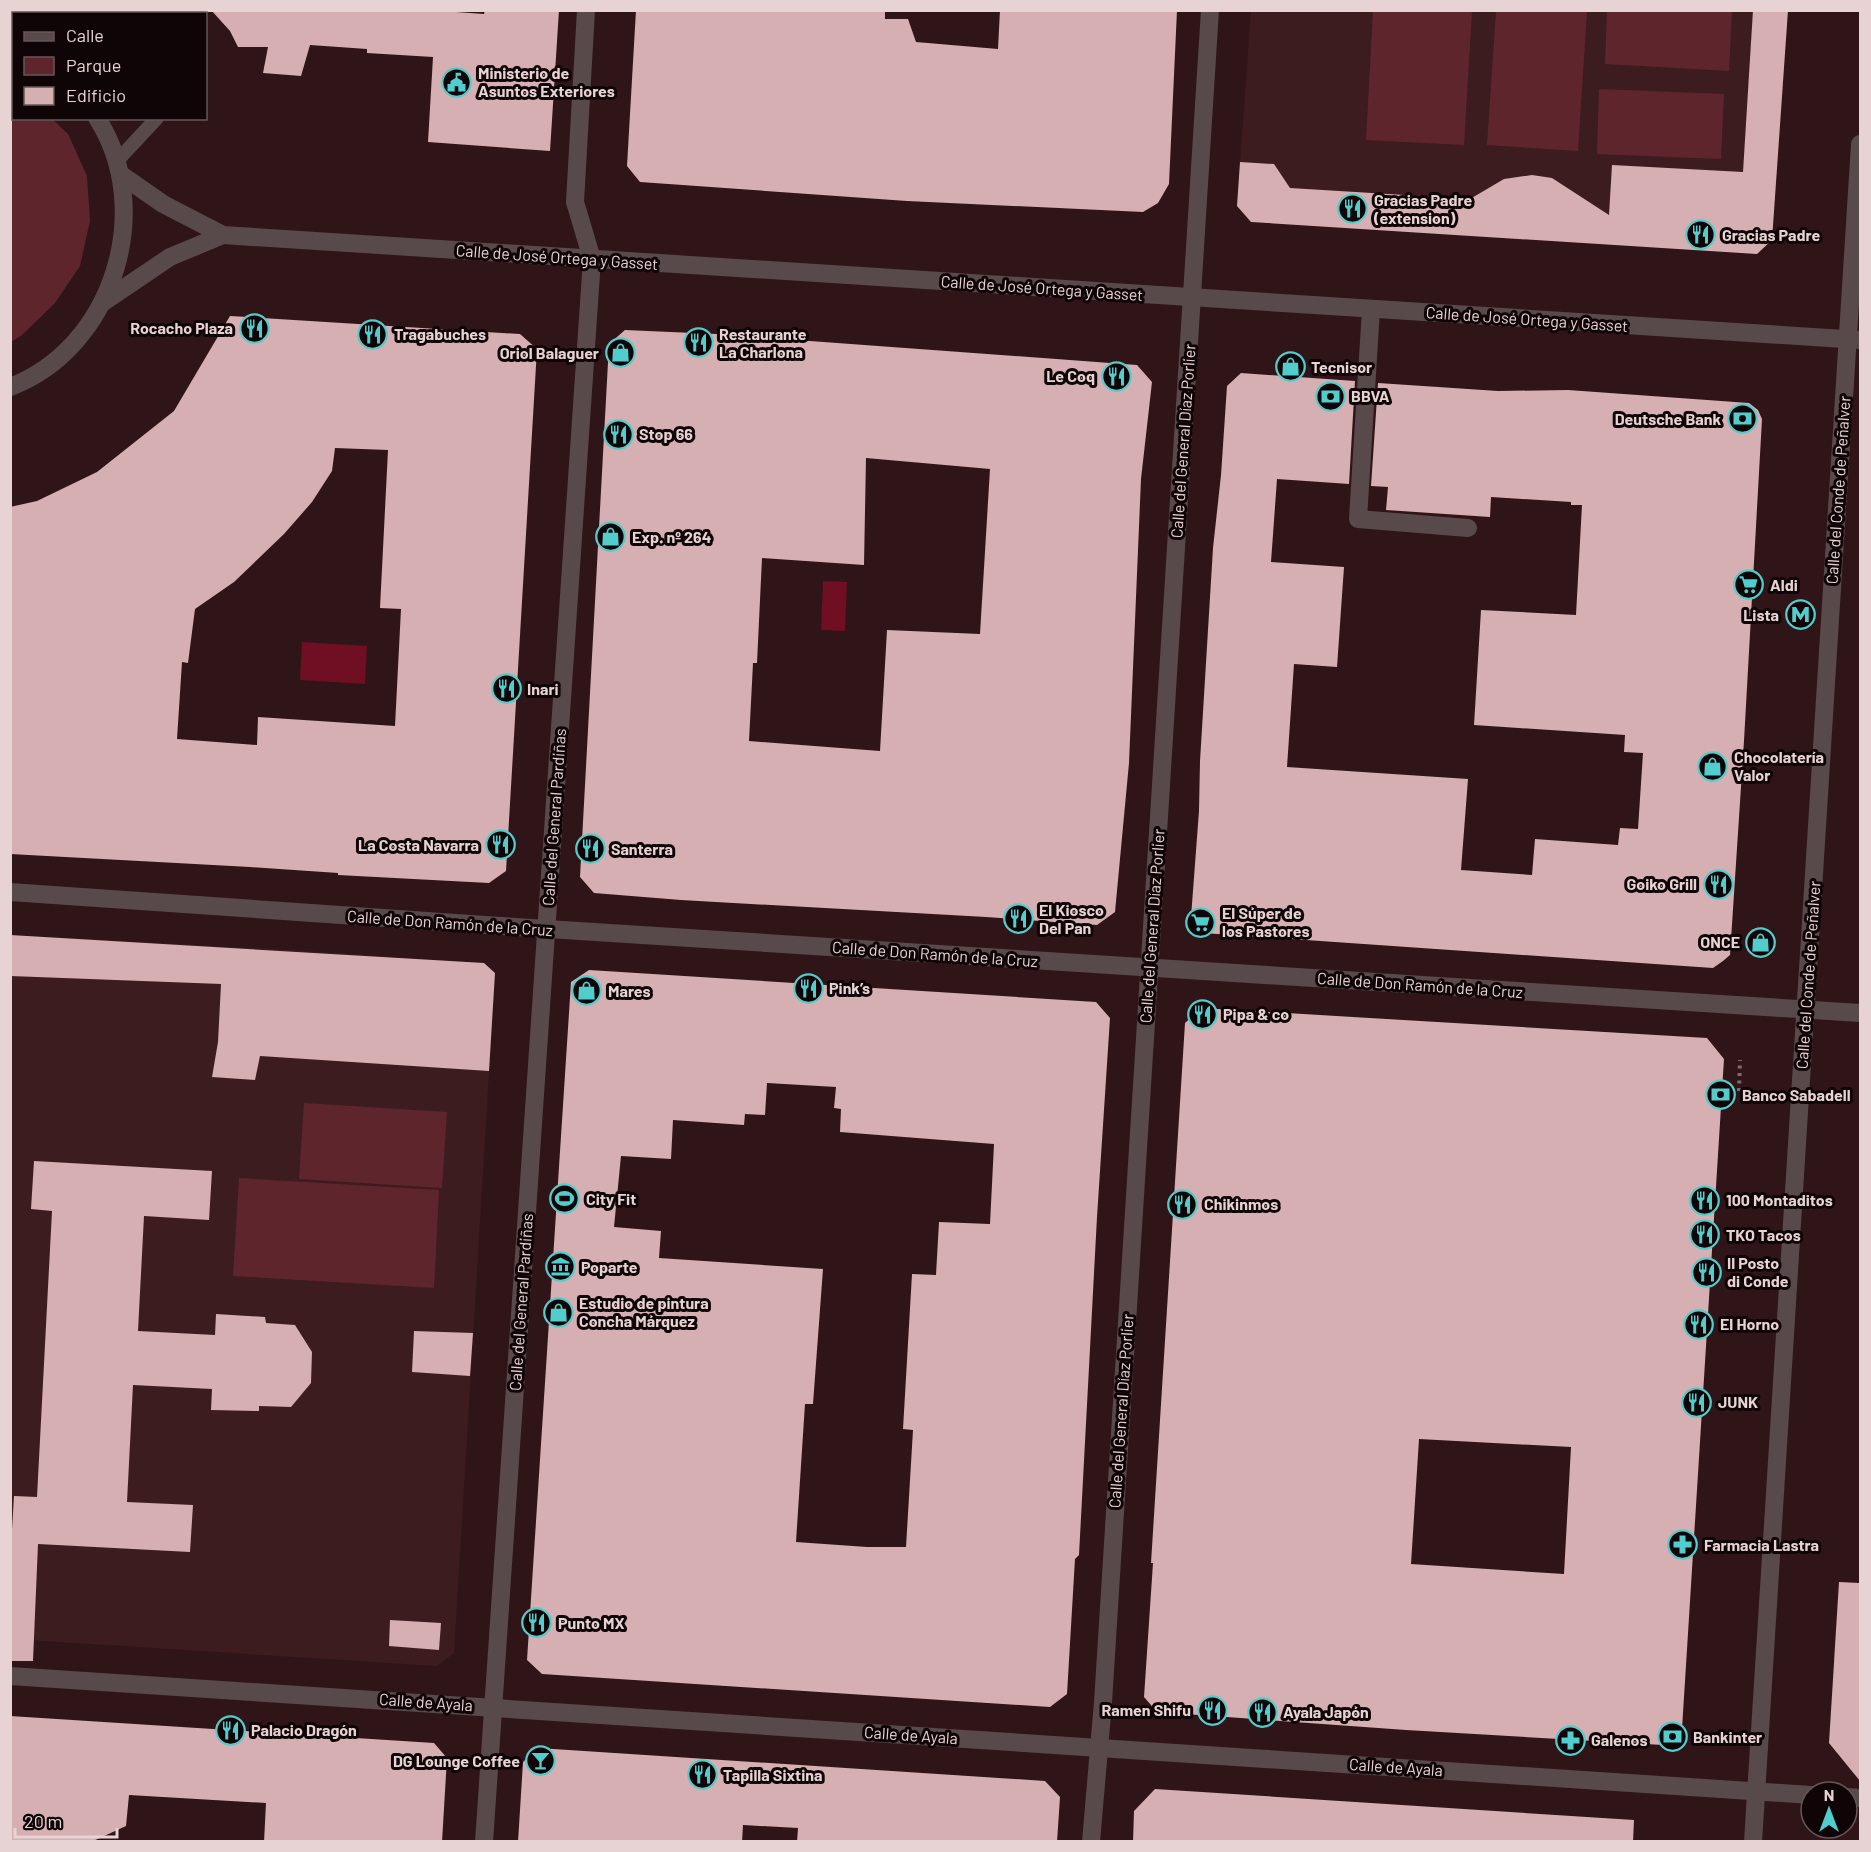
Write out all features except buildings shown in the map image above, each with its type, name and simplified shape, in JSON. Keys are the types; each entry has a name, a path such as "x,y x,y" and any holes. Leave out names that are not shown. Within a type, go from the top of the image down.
{"street":[{"name":"Calle del General Pardiñas","path":"484,1842 592,259 575,202 586,10"},
{"name":"Calle del General Díaz Porlier","path":"1091,1842 1102,1701 1210,10"},
{"path":"10,387 53,362 81,335 102,303 115,272 123,240 124,207 118,168 106,132 98,120"},
{"name":"Calle del Conde de Peñalver","path":"1753,1842 1806,1010 1854,340 1860,144"},
{"name":"Calle de José Ortega y Gasset","path":"118,168 163,204 223,235 1854,340"},
{"name":"Calle de José Ortega y Gasset","path":"102,303 170,257 223,235"},
{"path":"1371,309 1358,519 1468,528"},
{"name":"Calle de Don Ramón de la Cruz","path":"10,892 1149,969 1860,1013"},
{"name":"Calle de Ayala","path":"10,1676 494,1706 1799,1794"}],"lane":[{"path":"118,168 155,120"}],"path":[{"path":"1739,1091 1740,1060"}],"shaded area":[{"path":"1251,11 1788,11 1772,240 1757,254 1251,222 1237,206"},
{"path":"823,581 847,582 845,631 821,630"},
{"path":"302,642 367,646 365,684 300,680"},
{"path":"10,935 484,963 495,973 454,1653 437,1666 11,1639"}],"green space":[{"path":"1373,11 1472,11 1464,145 1366,140"},
{"path":"1496,11 1587,11 1578,151 1487,145"},
{"path":"1607,11 1732,11 1729,71 1605,64"},
{"path":"10,84 12,85 12,120 53,120 68,134 87,176 90,221 80,266 55,303 22,335 11,342"},
{"path":"1599,89 1724,94 1721,159 1597,154"},
{"path":"304,1103 447,1112 442,1188 299,1179"},
{"path":"239,1178 439,1190 434,1288 233,1276"}],"place":[{"name":"Ministerio de Asuntos Exteriores","path":"457,82"},
{"name":"Gracias Padre (extension)","path":"1353,209"},
{"name":"Gracias Padre","path":"1701,235"},
{"name":"Rocacho Plaza","path":"254,328"},
{"name":"Tragabuches","path":"373,334"},
{"name":"Restaurante La Charlona","path":"698,343"},
{"name":"Oriol Balaguer","path":"620,353"},
{"name":"Tecnisor","path":"1290,367"},
{"name":"Le Coq","path":"1116,376"},
{"name":"BBVA","path":"1330,396"},
{"name":"Deutsche Bank","path":"1742,419"},
{"name":"Stop 66","path":"618,434"},
{"name":"Exp. nº 264","path":"611,537"},
{"name":"Aldi","path":"1749,585"},
{"name":"Lista","path":"1800,615"},
{"name":"Inari","path":"506,689"},
{"name":"Chocolatería Valor","path":"1713,766"},
{"name":"La Costa Navarra","path":"500,845"},
{"name":"Santerra","path":"590,849"},
{"name":"Goiko Grill","path":"1718,884"},
{"name":"El Kiosco Del Pan","path":"1018,919"},
{"name":"El Súper de los Pastores","path":"1201,922"},
{"name":"ONCE","path":"1761,942"},
{"name":"Pink’s","path":"808,988"},
{"name":"Mares","path":"587,991"},
{"name":"Pipa & co","path":"1202,1014"},
{"name":"Banco Sabadell","path":"1721,1095"},
{"name":"City Fit","path":"565,1199"},
{"name":"100 Montaditos","path":"1705,1200"},
{"name":"Chikinmos","path":"1183,1204"},
{"name":"TKO Tacos","path":"1705,1235"},
{"name":"Poparte","path":"560,1267"},
{"name":"Il Posto di Conde","path":"1706,1272"},
{"name":"Estudio de pintura Concha Márquez","path":"558,1312"},
{"name":"El Horno","path":"1699,1324"},
{"name":"JUNK","path":"1697,1402"},
{"name":"Farmacia Lastra","path":"1683,1545"},
{"name":"Punto MX","path":"537,1623"},
{"name":"Ramen Shifu","path":"1212,1710"},
{"name":"Ayala Japón","path":"1262,1712"},
{"name":"Palacio Dragón","path":"230,1730"},
{"name":"Bankinter","path":"1672,1737"},
{"name":"Galenos","path":"1570,1740"},
{"name":"DG Lounge Coffee","path":"541,1761"},
{"name":"Tapilla Sixtina","path":"702,1775"}]}
